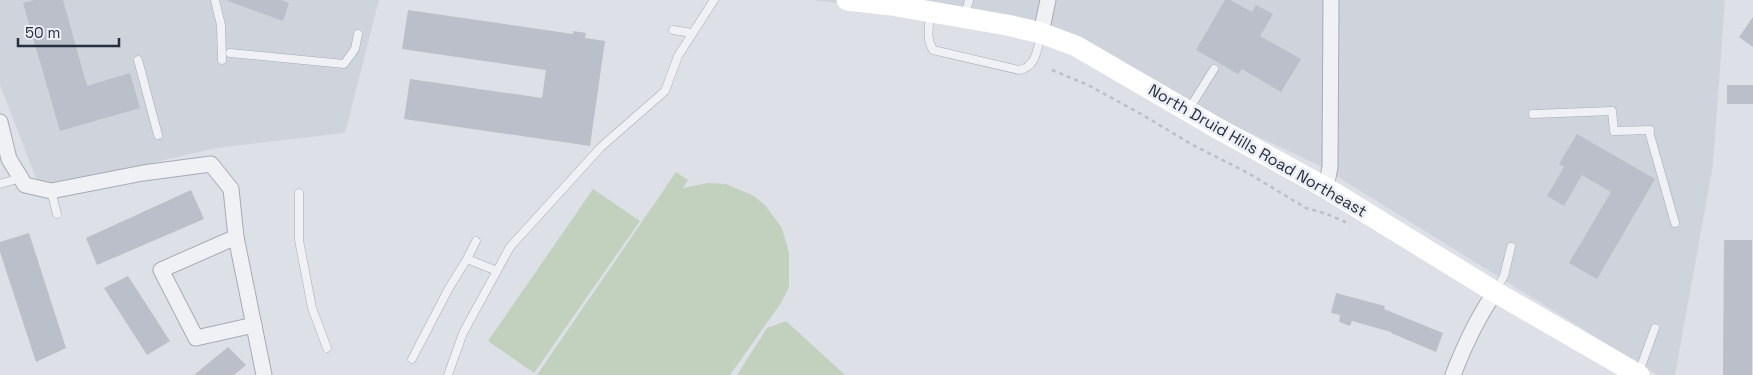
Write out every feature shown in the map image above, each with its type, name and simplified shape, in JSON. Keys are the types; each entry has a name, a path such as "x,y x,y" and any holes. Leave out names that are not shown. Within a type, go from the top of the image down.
{"main road":[{"name":"North Druid Hills Road Northeast","path":"847,0 891,3 930,12 966,9 1076,46 1326,188 1495,292 1639,375"}],"street":[{"path":"1041,33 1048,0"},
{"path":"1326,188 1330,167 1331,0"},
{"path":"0,122 9,159 25,185 50,191 143,173 211,164 232,188 236,237 264,375"},
{"path":"236,237 161,270 196,338 254,325"},
{"path":"1453,375 1482,314 1495,292"}],"lane":[{"path":"215,0 221,25 222,60"},
{"path":"448,375 463,333 510,247 601,147 665,91 678,56 714,0"},
{"path":"930,12 928,35 929,43 933,50 1019,70 1031,66 1041,33"},
{"path":"673,30 692,33"},
{"path":"230,53 344,64 355,49 358,34"},
{"path":"138,60 158,135"},
{"path":"1188,111 1214,69"},
{"path":"1533,114 1612,111 1614,131 1650,133 1675,223"},
{"path":"0,184 21,178"},
{"path":"50,191 57,214"},
{"path":"299,193 299,240 312,308 327,348"},
{"path":"412,359 448,288 467,259 476,240"},
{"path":"1495,292 1504,276 1512,247"},
{"path":"467,259 497,271"},
{"path":"1639,375 1655,328"}],"path":[{"path":"1052,70 1088,85 1306,208 1326,214 1352,226"}],"shaded area":[{"path":"0,0 379,0 345,133 216,148 40,189 0,85"},
{"path":"814,0 1725,0 1713,165 1675,375 1657,375 1333,174 1333,172 1059,43 960,20"}],"green space":[{"path":"676,172 688,180 683,188 708,183 726,184 754,196 765,205 782,228 789,253 789,287 781,303 730,375 537,375"},
{"path":"593,189 640,221 534,373 488,341"},
{"path":"786,321 845,375 737,375 767,328"}],"building":[{"path":"34,0 63,0 87,86 130,73 140,108 60,131 23,3"},
{"path":"228,0 281,0 289,3 283,21"},
{"path":"1225,0 1230,0 1252,12 1256,5 1273,14 1260,36 1301,59 1281,92 1242,69 1238,74 1196,50"},
{"path":"408,10 573,34 573,31 586,33 585,38 605,41 590,146 404,119 410,79 542,98 546,70 402,49"},
{"path":"1753,17 1753,47 1739,37"},
{"path":"1727,85 1753,85 1753,104 1727,104"},
{"path":"1577,134 1655,179 1597,279 1569,263 1611,192 1582,175 1564,206 1547,196 1564,167 1559,164"},
{"path":"191,190 204,219 97,265 86,238"},
{"path":"29,233 66,348 36,362 0,252 0,242"},
{"path":"1724,240 1752,240 1752,375 1723,375"},
{"path":"128,276 170,341 147,355 104,288"},
{"path":"1336,293 1385,306 1384,309 1443,333 1436,352 1391,332 1352,321 1350,326 1339,322 1340,315 1331,313"},
{"path":"228,347 246,365 234,375 194,375"}]}
